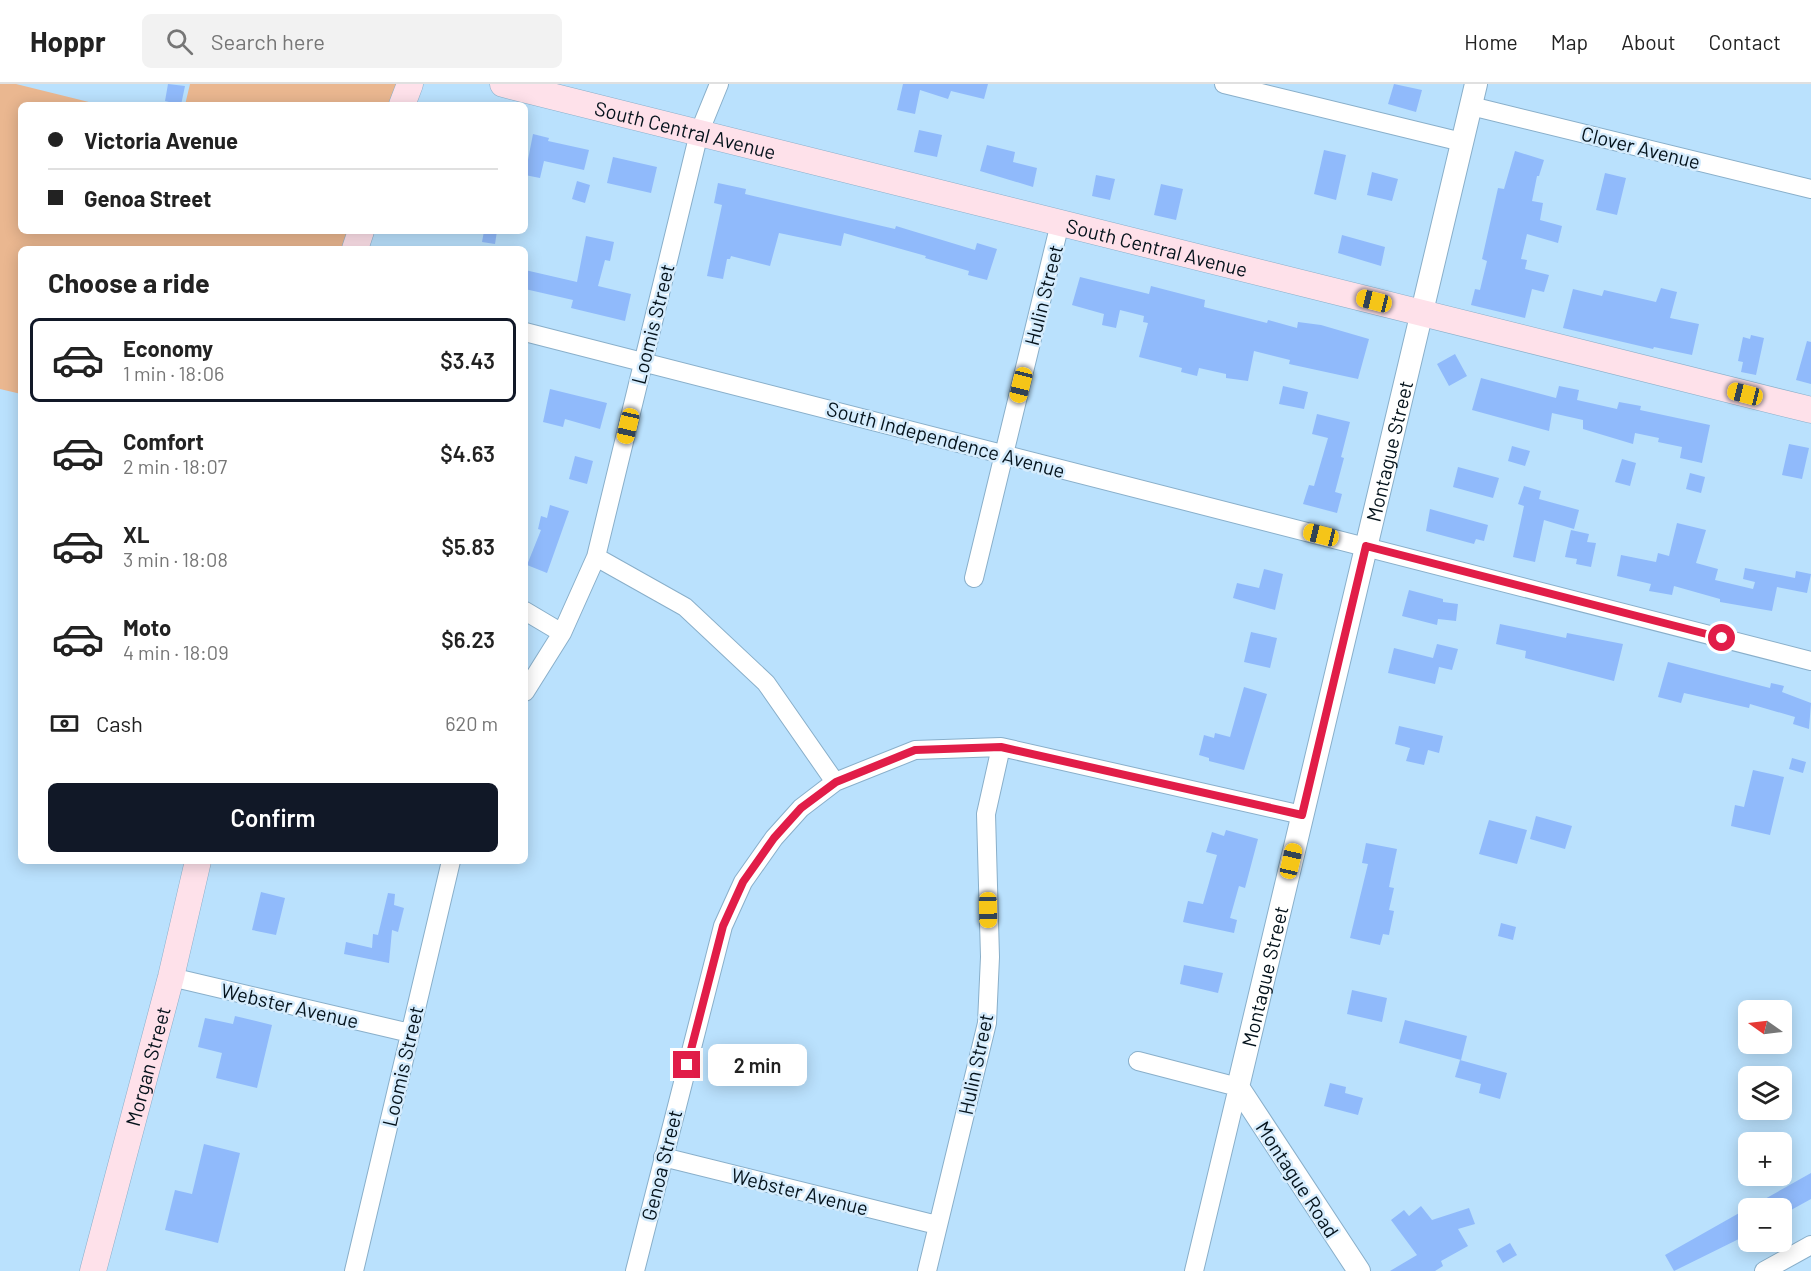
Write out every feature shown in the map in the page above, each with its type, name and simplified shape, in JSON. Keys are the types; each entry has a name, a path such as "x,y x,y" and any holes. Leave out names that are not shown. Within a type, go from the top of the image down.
{"main road":[{"path":"403,102 410,84"},
{"name":"South Central Avenue","path":"503,84 1811,410"},
{"name":"Morgan Street","path":"93,1271 171,977 197,864"}],"street":[{"name":"Loomis Street","path":"528,687 562,633 597,556 699,133 720,84"},
{"path":"1224,84 1462,142"},
{"name":"Montague Street","path":"1194,1271 1476,84"},
{"name":"Clover Avenue","path":"1471,106 1811,189"},
{"name":"Hulin Street","path":"974,578 1060,223"},
{"name":"South Independence Avenue","path":"528,333 644,360 1811,661"},
{"path":"597,556 685,607 766,683 836,782"},
{"path":"528,613 562,633"},
{"name":"Hulin Street","path":"927,1271 987,1023 990,957 986,814 1001,747"},
{"name":"Genoa Street","path":"635,1271 723,926 743,882 780,830 801,808 836,782 915,750 1001,747 1302,815"},
{"name":"Loomis Street","path":"354,1271 450,864"},
{"name":"Webster Avenue","path":"171,977 410,1033"},
{"path":"1138,1061 1238,1087"},
{"name":"Montague Road","path":"1238,1087 1359,1271"},
{"name":"Webster Avenue","path":"663,1157 937,1225"},
{"path":"1764,1271 1811,1245"}],"shaded area":[{"path":"0,84 16,84 89,102 18,102 18,234 353,234 349,246 18,246 18,393 0,389"},
{"path":"190,84 396,84 398,95 396,102 186,102"}],"building":[{"path":"168,84 185,86 182,102 165,101"},
{"path":"903,84 988,84 984,99 951,91 948,99 920,90 915,114 897,110"},
{"path":"1394,84 1422,90 1416,112 1388,104"},
{"path":"919,130 942,135 937,157 914,152"},
{"path":"533,134 549,138 548,141 589,150 584,170 544,161 540,178 528,176 528,160"},
{"path":"987,145 1015,152 1013,162 1037,168 1033,187 980,171"},
{"path":"1324,150 1346,155 1336,200 1314,194"},
{"path":"1515,151 1544,160 1539,176 1537,176 1532,201 1543,203 1540,220 1562,226 1558,243 1527,234 1521,259 1527,260 1525,269 1549,275 1544,292 1532,289 1525,318 1471,305 1475,289 1480,290 1487,261 1482,259 1498,188 1504,189"},
{"path":"613,157 657,167 651,193 607,183"},
{"path":"1372,172 1398,179 1392,201 1367,195"},
{"path":"1605,173 1626,178 1617,215 1596,210"},
{"path":"1096,175 1115,179 1110,200 1092,196"},
{"path":"577,181 590,185 585,203 572,199"},
{"path":"718,183 746,189 745,194 895,229 896,226 975,250 977,243 997,249 987,280 968,275 969,271 925,258 926,256 844,233 841,246 779,233 770,266 731,256 727,259 723,279 707,276 722,205 714,203"},
{"path":"1161,184 1183,189 1176,220 1154,215"},
{"path":"483,234 497,234 495,244 482,242"},
{"path":"1342,235 1385,247 1381,266 1338,253"},
{"path":"586,236 614,242 610,261 605,260 598,286 631,294 625,321 571,308 573,300 528,290 528,271 577,282"},
{"path":"1080,277 1149,294 1151,286 1205,300 1204,307 1267,323 1268,320 1297,328 1298,322 1321,325 1369,339 1358,379 1289,364 1290,360 1254,351 1248,381 1226,378 1226,374 1199,368 1197,376 1181,372 1182,368 1139,357 1148,323 1143,322 1144,316 1120,310 1116,328 1102,325 1104,314 1072,305"},
{"path":"1661,288 1677,292 1670,318 1699,324 1692,355 1654,347 1653,349 1563,328 1573,289 1602,296 1604,290 1656,302"},
{"path":"1751,335 1764,338 1756,375 1741,372 1743,362 1738,361 1743,337 1750,339"},
{"path":"1807,341 1811,342 1811,384 1796,380"},
{"path":"1455,354 1467,376 1449,386 1437,364"},
{"path":"1481,378 1556,398 1559,386 1579,390 1577,400 1617,409 1619,402 1641,406 1640,410 1710,425 1702,463 1680,458 1682,447 1658,442 1659,438 1635,433 1633,444 1583,429 1583,420 1552,413 1549,431 1472,410"},
{"path":"1283,386 1308,392 1304,409 1279,404"},
{"path":"550,389 607,403 600,429 565,419 563,427 543,422"},
{"path":"1317,414 1350,422 1335,492 1342,494 1337,513 1303,504 1309,485 1314,486 1328,438 1312,434"},
{"path":"1789,444 1809,448 1802,479 1782,475"},
{"path":"1512,446 1530,451 1525,466 1508,461"},
{"path":"575,456 593,461 587,484 569,479"},
{"path":"1622,459 1636,463 1630,486 1615,482"},
{"path":"1458,467 1499,478 1493,498 1453,487"},
{"path":"1690,473 1705,477 1701,493 1686,489"},
{"path":"1524,486 1541,491 1539,499 1579,510 1574,529 1544,520 1535,562 1513,557 1524,506 1518,504"},
{"path":"550,505 569,511 547,573 528,565 528,562 541,530 538,529 541,516 547,518"},
{"path":"1430,509 1488,525 1484,541 1476,539 1474,544 1426,531"},
{"path":"1677,523 1706,530 1696,563 1718,569 1715,580 1753,589 1755,582 1743,579 1745,568 1795,578 1796,571 1811,574 1807,593 1777,587 1772,611 1720,602 1720,599 1674,586 1672,595 1649,591 1651,584 1617,576 1621,555 1656,562 1658,553 1669,556"},
{"path":"1571,530 1589,534 1587,542 1596,543 1591,567 1576,564 1577,559 1565,557"},
{"path":"1264,569 1283,574 1275,610 1233,598 1237,583 1259,588"},
{"path":"1409,590 1443,599 1443,602 1458,604 1456,621 1438,619 1437,625 1402,616"},
{"path":"1500,624 1566,638 1567,633 1623,644 1614,681 1525,658 1526,651 1496,644"},
{"path":"1251,632 1277,638 1270,668 1244,662"},
{"path":"1437,644 1458,649 1452,670 1439,667 1435,684 1388,673 1394,648 1433,658"},
{"path":"1668,662 1770,688 1771,683 1784,686 1782,692 1811,703 1809,729 1793,724 1795,717 1750,704 1749,708 1684,693 1681,703 1658,697"},
{"path":"1244,687 1267,694 1244,770 1209,761 1209,758 1199,755 1204,735 1214,738 1215,733 1230,737"},
{"path":"1399,726 1443,736 1439,753 1428,750 1424,765 1406,761 1410,748 1395,744"},
{"path":"1792,758 1806,762 1803,773 1789,769"},
{"path":"1753,770 1784,777 1770,835 1731,826 1735,805 1744,807"},
{"path":"1536,816 1572,826 1565,849 1530,839"},
{"path":"1489,820 1527,830 1517,864 1479,854"},
{"path":"1226,830 1258,839 1245,888 1239,886 1230,918 1237,920 1234,933 1183,922 1188,901 1203,904 1217,855 1206,852 1212,832 1224,836"},
{"path":"1366,843 1397,849 1389,887 1394,888 1389,910 1394,911 1389,935 1383,934 1380,945 1350,938 1368,864 1362,863"},
{"path":"261,892 285,898 276,935 252,930"},
{"path":"388,893 395,894 394,905 404,908 398,932 392,930 389,963 344,954 346,942 372,948 373,934 378,935"},
{"path":"1501,923 1516,927 1513,940 1498,936"},
{"path":"1184,965 1223,973 1218,993 1180,984"},
{"path":"1352,990 1387,998 1382,1022 1347,1014"},
{"path":"235,1016 272,1025 257,1088 216,1078 222,1053 198,1047 205,1018 233,1024"},
{"path":"1405,1020 1467,1036 1461,1060 1399,1043"},
{"path":"1460,1060 1507,1073 1500,1099 1479,1093 1481,1084 1455,1077"},
{"path":"1330,1083 1346,1087 1345,1093 1363,1098 1358,1115 1324,1106"},
{"path":"204,1144 240,1153 218,1243 165,1230 175,1190 192,1194"},
{"path":"1811,1173 1811,1199 1792,1209 1792,1198 1767,1198 1792,1186 1792,1184"},
{"path":"1421,1206 1432,1220 1469,1208 1475,1224 1458,1229 1468,1246 1441,1261 1443,1266 1435,1271 1390,1271 1417,1255 1391,1220 1404,1210 1409,1216"},
{"path":"1738,1214 1738,1239 1674,1271 1665,1255"},
{"path":"1510,1243 1517,1255 1503,1263 1496,1251"}],"route":[{"path":"687,1065 723,926 743,882 774,838 801,808 836,782 915,750 1001,747 1302,815 1366,546 1722,638"}]}
